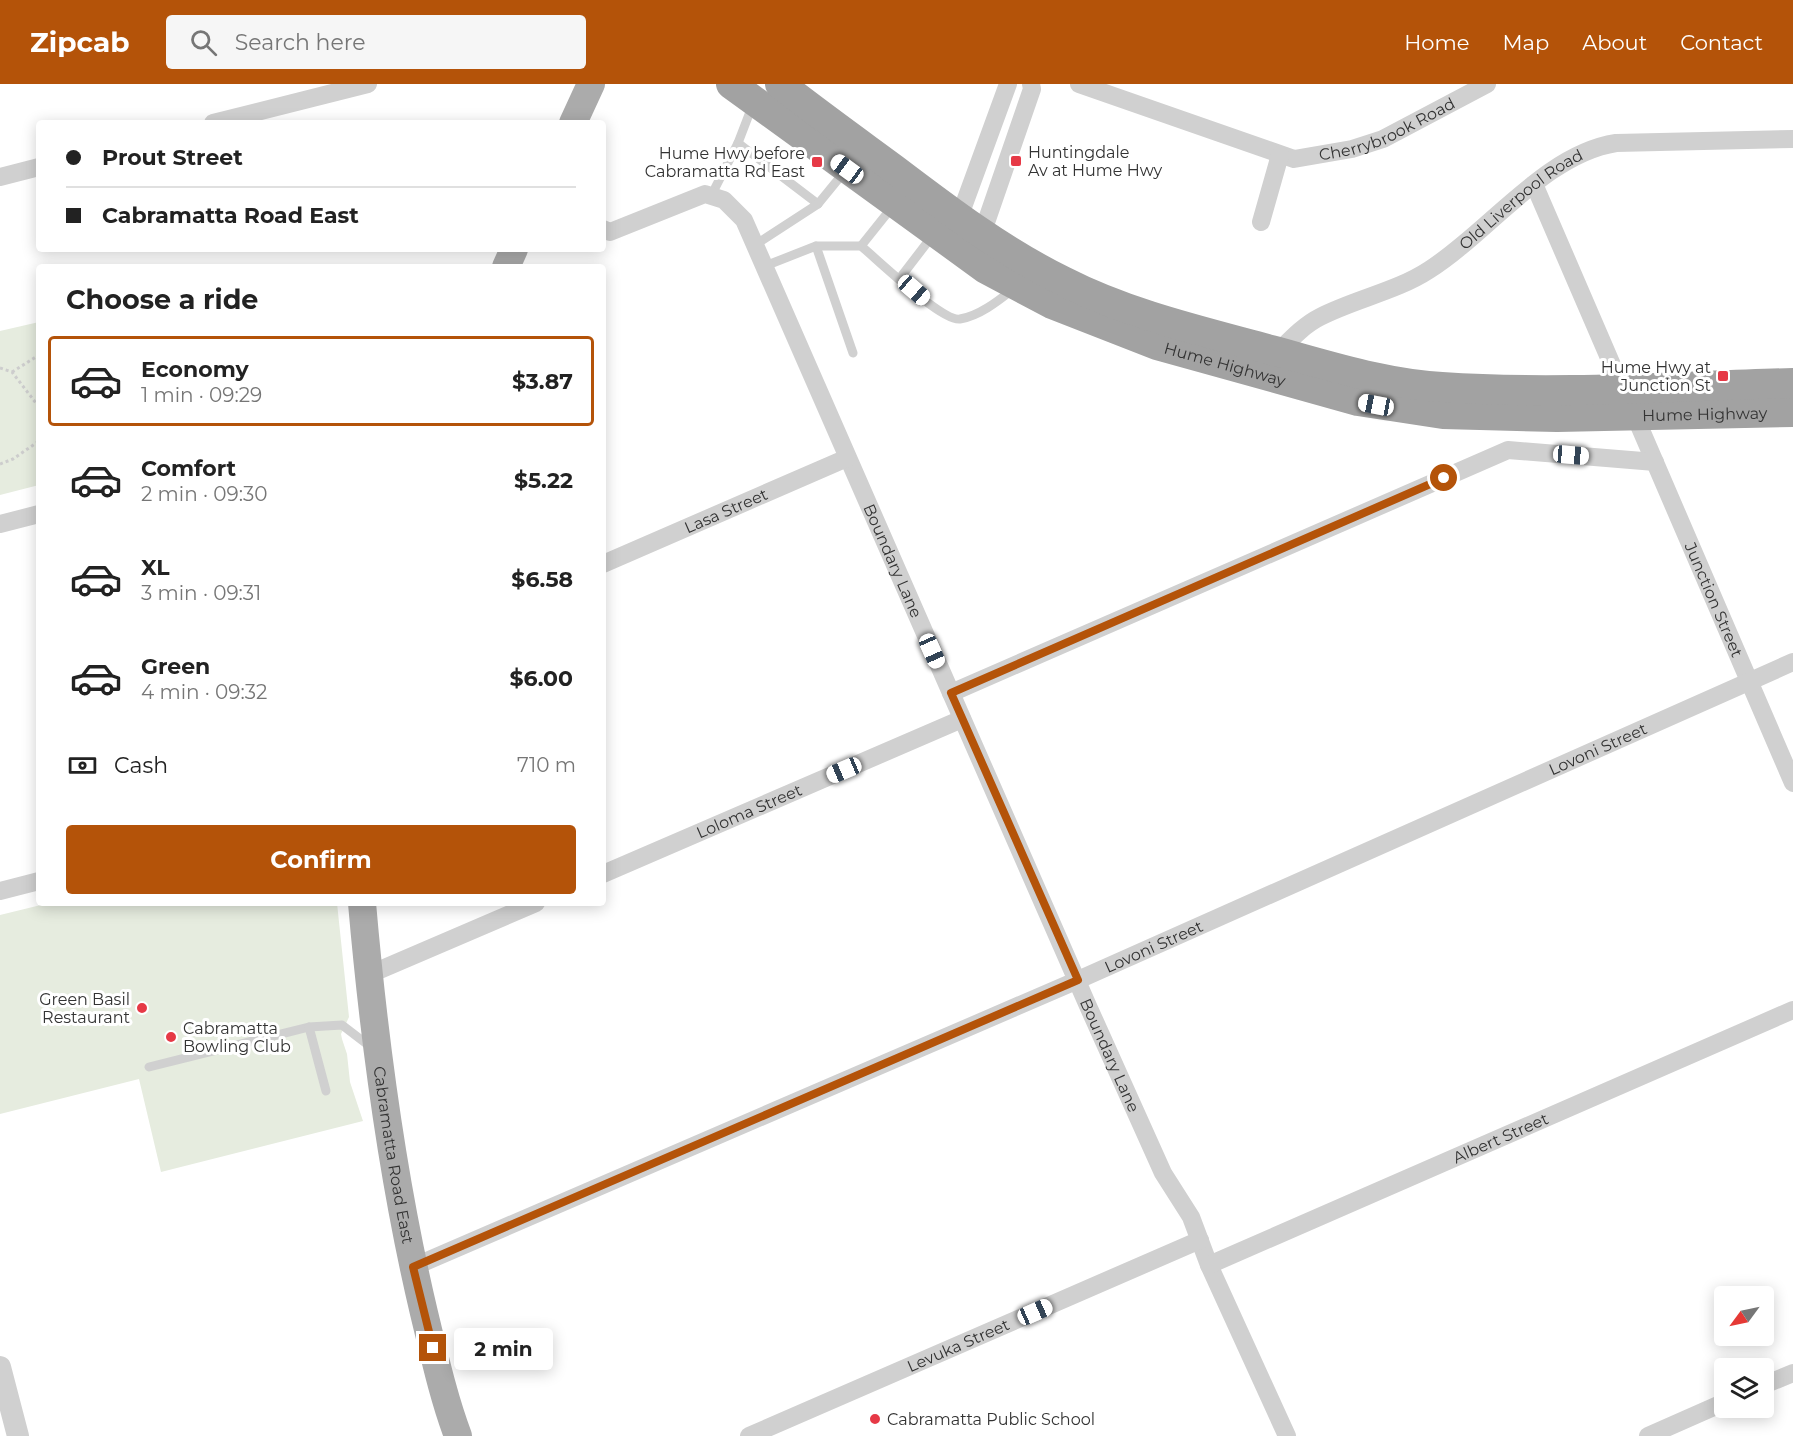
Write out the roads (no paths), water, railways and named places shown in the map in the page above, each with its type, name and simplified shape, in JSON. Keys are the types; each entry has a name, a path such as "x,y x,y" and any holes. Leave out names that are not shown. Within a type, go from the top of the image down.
{"highway":[{"name":"Hume Highway","path":"780,84 959,228 1016,286 1085,319 1147,342 1358,401 1443,414 1484,417 1793,412"},
{"name":"Hume Highway","path":"742,92 895,204 959,228 1065,282 1120,305 1278,352 1381,378 1439,387 1512,390 1793,383"}],"main road":[{"path":"574,120 591,84"},
{"name":"Cabramatta Road East","path":"362,906 368,975 395,1180 413,1267 458,1436"}],"street":[{"path":"225,120 368,84"},
{"path":"959,228 1008,84"},
{"path":"959,228 1032,89 1031,84"},
{"name":"Cherrybrook Road","path":"1079,84 1294,159 1352,149 1383,139 1487,84"},
{"name":"Old Liverpool Road","path":"1278,352 1302,329 1320,317 1428,271 1468,242 1534,184 1582,153 1599,145 1793,139"},
{"path":"1261,222 1280,155"},
{"path":"0,177 36,168"},
{"path":"1534,184 1622,388"},
{"path":"606,230 610,232 705,194 712,194"},
{"name":"Boundary Lane","path":"712,194 724,200 744,220 1088,1006 1163,1173 1191,1217 1209,1265 1287,1436"},
{"name":"Junction Street","path":"1635,416 1793,783"},
{"path":"951,693 1508,450 1655,462"},
{"name":"Lasa Street","path":"606,563 847,458"},
{"path":"0,524 36,515"},
{"name":"Lovoni Street","path":"413,1267 1078,980 1793,662"},
{"name":"Loloma Street","path":"606,873 962,719"},
{"path":"0,891 36,882"},
{"path":"368,975 529,906"},
{"name":"Albert Street","path":"1209,1265 1793,1010"},
{"name":"Levuka Street","path":"749,1436 1200,1240"},
{"path":"0,1367 18,1436"},
{"path":"1774,1381 1793,1373"},
{"path":"1648,1436 1714,1407"}],"lane":[{"path":"712,194 738,142 742,92"},
{"path":"738,142 818,204"},
{"path":"755,245 818,204 847,169"},
{"path":"861,246 895,204"},
{"path":"900,278 959,228"},
{"path":"816,246 853,353"},
{"path":"765,266 816,246 861,246 940,314 958,320 984,309 1016,286"},
{"path":"149,1067 309,1027 342,1025 378,1053"},
{"path":"309,1027 327,1091"}],"place":[{"name":"Huntingdale Av at Hume Hwy","path":"1016,161"},
{"name":"Hume Hwy before Cabramatta Rd East","path":"817,162"},
{"name":"Hume Hwy at Junction St","path":"1723,376"},
{"name":"Green Basil Restaurant","path":"142,1008"},
{"name":"Cabramatta Bowling Club","path":"171,1037"},
{"name":"Cabramatta Public School","path":"875,1419"}]}
